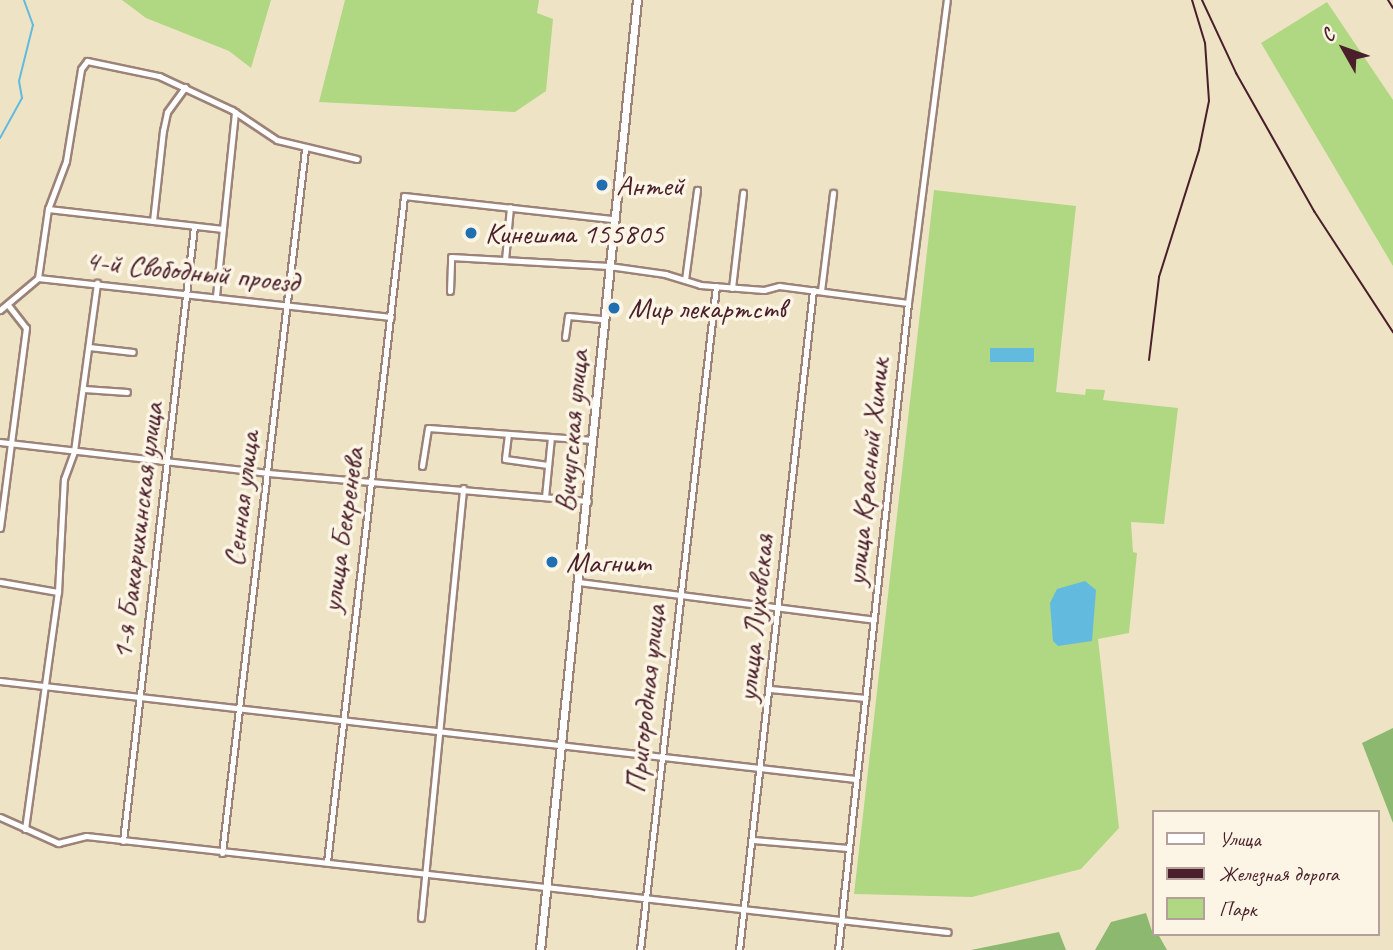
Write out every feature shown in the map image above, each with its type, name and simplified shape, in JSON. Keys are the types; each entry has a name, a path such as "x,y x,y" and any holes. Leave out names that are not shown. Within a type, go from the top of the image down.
{"main road":[{"name":"Вичугская улица","path":"540,950 588,501 637,0"}],"street":[{"name":"улица Красный Химик","path":"838,950 908,303 947,0"},
{"path":"0,310 38,278 48,209 66,161 81,69 92,59 185,86 235,112 271,137 305,150 357,159"},
{"path":"153,221 165,121 185,86"},
{"path":"216,296 235,112"},
{"name":"Сенная улица","path":"222,853 305,150"},
{"path":"685,280 697,190"},
{"path":"732,288 743,193"},
{"path":"821,291 833,193"},
{"name":"улица Бекренева","path":"327,862 341,722 404,196 510,207"},
{"path":"505,260 510,207 614,219"},
{"path":"48,209 223,229"},
{"name":"1-я Бакарихинская улица","path":"123,841 194,226"},
{"path":"450,291 452,257 609,267 732,288 813,290 908,303"},
{"name":"4-й Свободный проезд","path":"38,278 391,317"},
{"path":"25,830 58,592 64,480 74,451 97,283"},
{"name":"Пригородная улица","path":"640,950 663,756 677,595 716,286"},
{"name":"улица Луховская","path":"739,950 813,290"},
{"path":"0,528 26,328 8,305"},
{"path":"565,337 568,316 604,319"},
{"path":"89,347 133,352"},
{"path":"84,389 127,392"},
{"path":"422,466 428,428 593,440"},
{"path":"508,434 505,459 548,465"},
{"path":"545,496 551,437"},
{"path":"0,442 168,463 588,501"},
{"path":"421,918 428,872 463,488"},
{"path":"0,582 58,592"},
{"path":"579,582 874,620"},
{"path":"0,681 140,700 761,766 855,779"},
{"path":"770,689 866,698"},
{"path":"0,817 58,843 86,835 222,853 428,872 742,912 948,932"},
{"path":"753,840 848,848"}],"green space":[{"path":"122,0 271,0 251,68 229,51 146,18"},
{"path":"345,0 539,0 537,13 553,19 546,91 515,112 319,102"},
{"path":"1327,2 1393,100 1393,266 1261,43"},
{"path":"934,190 1076,206 1056,392 1085,395 1086,389 1105,390 1103,400 1178,408 1164,524 1131,522 1133,552 1137,553 1129,633 1098,639 1119,828 1081,869 972,897 854,894"},
{"path":"1393,728 1393,823 1362,743"},
{"path":"1146,913 1152,936 1159,936 1167,950 1095,950 1111,922"},
{"path":"1059,932 1066,950 971,950"}],"water":[{"path":"990,348 1034,348 1034,362 990,362"},
{"path":"1085,581 1096,590 1092,641 1058,646 1053,641 1050,603 1057,589"}],"waterway":[{"path":"0,138 22,98 19,81 33,25 24,0"}],"railway":[{"path":"1149,360 1159,277 1199,150 1209,101 1205,43 1192,0"},
{"path":"1202,0 1236,73 1314,211 1393,332"},
{"path":"1388,0 1393,8"}],"place":[{"name":"Антей","path":"602,185"},
{"name":"Кинешма 155805","path":"471,233"},
{"name":"Мир лекартств","path":"614,308"},
{"name":"Магнит","path":"552,562"}]}
